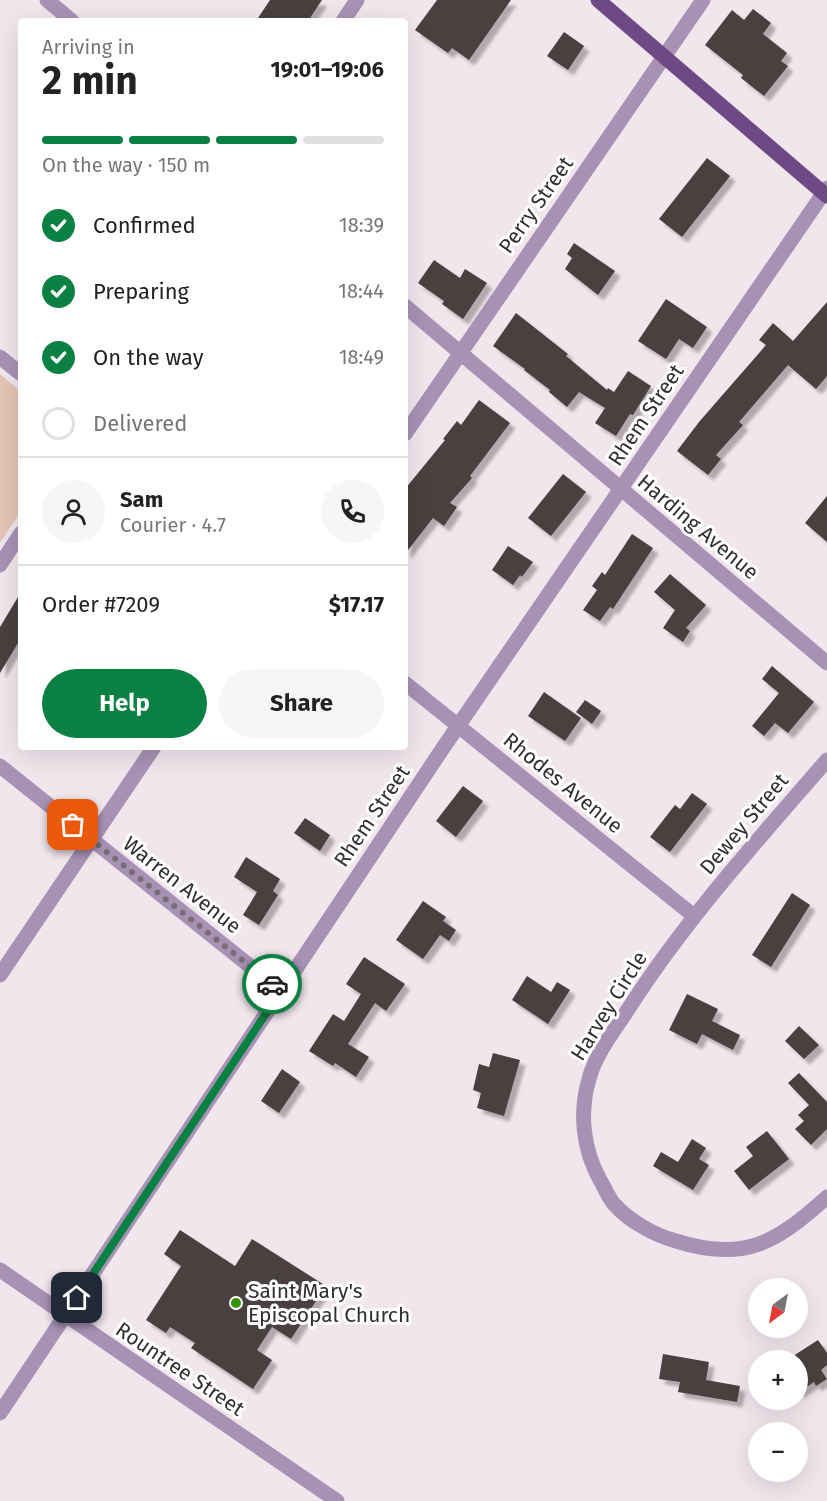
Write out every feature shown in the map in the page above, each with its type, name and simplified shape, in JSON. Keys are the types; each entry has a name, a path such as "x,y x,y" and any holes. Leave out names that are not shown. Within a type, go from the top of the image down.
{"main road":[{"path":"598,0 826,192"}],"street":[{"path":"47,0 68,18"},
{"path":"345,18 357,0"},
{"name":"Perry Street","path":"408,430 703,0"},
{"name":"Rhem Street","path":"0,1413 459,725 826,192"},
{"name":"Harding Avenue","path":"408,309 827,663"},
{"path":"0,357 18,372"},
{"path":"0,565 18,538"},
{"name":"Rhodes Avenue","path":"408,685 694,916"},
{"path":"0,975 151,750"},
{"name":"Dewey Street","path":"694,916 827,760"},
{"name":"Warren Avenue","path":"0,766 281,991"},
{"name":"Harvey Circle","path":"694,916 633,1002 602,1050 590,1076 585,1097 583,1123 586,1145 598,1175 613,1203 643,1226 664,1237 689,1245 723,1249 753,1247 771,1240 795,1224 827,1197"},
{"name":"Rountree Street","path":"0,1270 329,1499"}],"shaded area":[{"path":"0,374 18,389 18,516 0,543"}],"building":[{"path":"270,0 322,0 310,18 258,18"},
{"path":"437,0 511,0 469,60 452,48 448,53 415,30"},
{"path":"753,9 771,23 763,34 787,53 781,61 788,66 764,96 741,78 743,75 705,45 732,10 744,20"},
{"path":"564,32 584,46 568,70 547,56"},
{"path":"707,158 730,176 682,237 659,219"},
{"path":"574,243 615,271 598,295 565,269 572,258 567,254"},
{"path":"434,260 460,278 465,269 487,283 463,319 442,304 444,301 418,283"},
{"path":"666,299 707,327 693,348 679,339 666,359 638,341"},
{"path":"827,302 827,376 816,389 788,365 739,422 743,425 716,455 721,459 708,475 677,451 766,345 759,340 773,323 793,341"},
{"path":"516,313 568,354 566,356 607,390 608,388 614,392 628,371 651,386 633,415 630,414 616,436 595,423 605,408 579,392 567,407 525,369 493,346"},
{"path":"479,400 510,423 470,476 472,478 450,503 457,507 444,526 433,518 408,550 408,485 445,440 443,439 457,421 461,425"},
{"path":"563,474 586,492 551,536 528,518"},
{"path":"827,496 827,542 805,523"},
{"path":"632,534 653,548 613,609 610,607 600,621 583,610 597,590 592,586 602,572 605,575"},
{"path":"508,546 533,562 513,585 492,570"},
{"path":"670,574 706,605 686,628 690,631 683,642 663,628 675,610 654,592"},
{"path":"18,597 18,643 0,673 0,627"},
{"path":"772,666 814,702 788,733 775,723 764,736 752,726 779,693 762,679"},
{"path":"544,692 581,718 565,741 528,716"},
{"path":"585,700 601,711 592,724 576,712"},
{"path":"463,786 483,801 456,837 436,821"},
{"path":"692,793 707,804 670,852 650,837 675,805 680,809"},
{"path":"305,818 330,835 320,851 294,833"},
{"path":"246,857 280,879 273,891 278,895 259,925 243,915 257,892 234,877"},
{"path":"792,893 810,905 771,967 752,955"},
{"path":"423,901 446,917 443,921 456,930 449,941 440,935 423,959 396,940"},
{"path":"364,957 405,984 386,1011 375,1003 348,1044 369,1057 356,1077 335,1063 333,1066 309,1051 333,1014 344,1021 361,994 346,984"},
{"path":"527,976 551,992 557,982 570,990 548,1024 512,1000"},
{"path":"687,994 718,1009 712,1021 740,1035 733,1050 702,1034 697,1044 669,1030"},
{"path":"799,1026 819,1045 804,1059 785,1041"},
{"path":"493,1053 520,1060 504,1116 477,1108 481,1093 473,1090 479,1064 489,1067"},
{"path":"282,1069 300,1082 279,1113 261,1101"},
{"path":"799,1073 827,1102 827,1129 811,1145 795,1129 804,1121 798,1115 809,1105 788,1083"},
{"path":"767,1131 789,1159 749,1190 734,1171 753,1156 746,1147"},
{"path":"692,1139 706,1148 699,1159 709,1165 693,1190 653,1166 661,1152 678,1162"},
{"name":"Saint Mary's Episcopal Church","path":"180,1230 235,1266 252,1239 326,1286 291,1339 272,1327 257,1350 272,1360 253,1389 191,1348 195,1343 170,1327 166,1333 146,1320 181,1266 164,1254"},
{"path":"818,1340 827,1353 827,1365 821,1370 827,1379 816,1386 814,1382 808,1386 808,1350 802,1350"},
{"path":"663,1354 709,1362 706,1380 740,1386 737,1402 678,1392 680,1382 659,1379"}],"way so far":[{"path":"73,825 272,984"}],"place":[{"name":"Saint Mary's Episcopal Church","path":"236,1303"}],"route":[{"path":"77,1298 281,991 272,984"}]}
